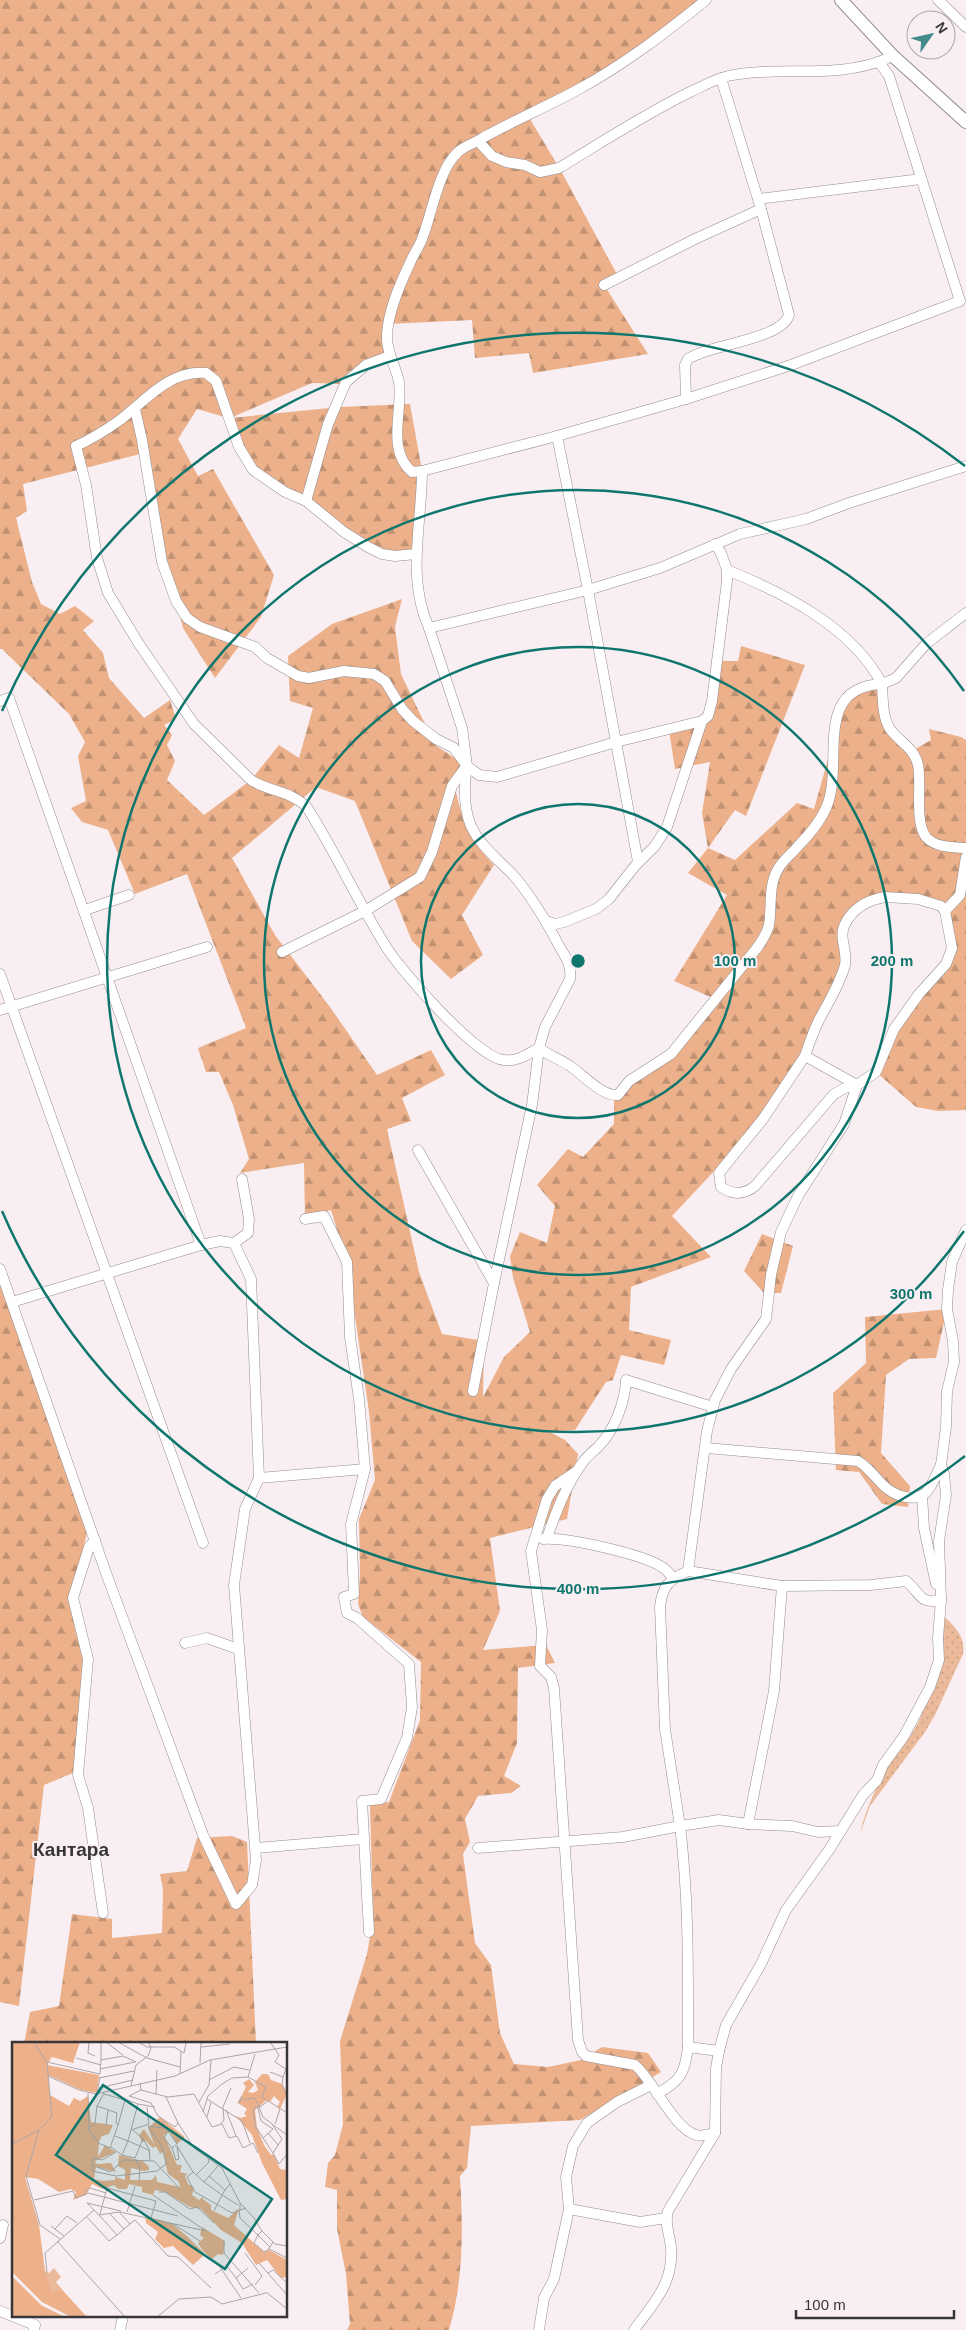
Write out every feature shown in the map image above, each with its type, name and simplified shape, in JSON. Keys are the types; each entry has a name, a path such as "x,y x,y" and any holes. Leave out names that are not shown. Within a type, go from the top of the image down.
{"street":[{"path":"706,0 643,50 579,90 523,115 459,151 453,158 445,173 422,241 410,262 394,301 387,335 390,356 398,378 400,392 397,436 405,466 412,472 557,436 686,399 790,366 963,301 921,179 889,76 880,62"},
{"path":"938,0 966,27"},
{"path":"846,1 893,56 966,122"},
{"path":"478,141 492,156 506,162 525,165 540,172 559,168 664,104 721,78 747,74 830,70 880,62 893,56"},
{"path":"686,399 685,365 688,359 713,349 775,330 787,321 788,307 761,209 721,78"},
{"path":"758,199 921,179"},
{"path":"604,285 695,239 761,209"},
{"path":"306,501 328,424 346,382 366,365 390,356"},
{"path":"416,554 395,556 375,551 344,532 306,501 285,492 254,470 245,460 216,381 211,376 198,372 176,377 165,383 105,431 76,446 86,485 96,558 108,592 125,622 180,704 206,737 251,780 262,787 286,792 306,806 391,953 453,1023 480,1048 496,1059 522,1058 539,1048"},
{"path":"135,408 162,562 167,582 187,618 200,627 255,647 267,658 298,676 309,678 344,671 374,674 385,681 402,709 413,721 436,739 454,748 467,766 480,775 497,777 616,742 702,721 708,716 712,701 727,581 722,553 715,544"},
{"path":"557,436 588,590 638,862"},
{"path":"429,628 588,590 660,568 740,534 806,519 966,466"},
{"path":"422,471 422,504 416,554 418,598 462,728 467,766 464,785 471,827 484,845 528,893 546,921 571,971 570,979 545,1027 539,1048 532,1105 473,1392"},
{"path":"726,570 766,586 830,624 865,658 882,684 886,721 891,730 912,751 918,763 923,831 933,842 945,846 966,848"},
{"path":"539,1048 548,1055 570,1066 614,1096 618,1095 636,1076 656,1066 671,1054 757,948 765,935 769,925 771,894 778,869 816,827 828,802 834,770 832,747 834,729 841,706 858,688 882,684 896,678 926,644 966,614"},
{"path":"0,701 10,698 201,1245"},
{"path":"546,921 556,924 596,909 609,899 638,862 655,846 667,828 702,721"},
{"path":"282,952 365,911 414,882 420,876 432,852 452,786 467,766"},
{"path":"945,910 960,895 966,857"},
{"path":"85,910 129,895"},
{"path":"885,897 918,899 941,906 945,910 951,936 950,956 894,1029 876,1072 858,1085 845,1088 834,1094 755,1186 747,1192 740,1193 721,1187 719,1173 763,1120 805,1056 845,964 846,950 842,934 850,916 867,902 885,897"},
{"path":"0,1010 207,947"},
{"path":"0,974 203,1543"},
{"path":"805,1056 858,1085"},
{"path":"688,1571 708,1422 718,1392 731,1369 766,1319 771,1275 781,1232 801,1190 844,1124 858,1085"},
{"path":"418,1150 494,1283"},
{"path":"12,1302 107,1275 201,1245 220,1241 234,1243 248,1233 249,1219 242,1179"},
{"path":"305,1219 324,1216 347,1262 350,1337 359,1399 365,1469 350,1524 354,1594 344,1597 347,1612 357,1618 409,1664 412,1707 407,1738 381,1799 362,1801 369,1932"},
{"path":"706,1448 851,1459 863,1464 885,1488 898,1495 907,1498 922,1495 928,1489 941,1465 946,1427 947,1391 954,1362 953,1341 947,1309 949,1275 952,1262 966,1230"},
{"path":"0,1269 95,1540 203,1835 236,1904 252,1885 256,1848 234,1585 245,1509 259,1478 250,1279 234,1243"},
{"path":"547,1538 560,1502 577,1471 584,1460 606,1438 626,1396 626,1380 713,1407"},
{"path":"634,2330 660,2297 669,2278 671,2250 666,2218 668,2210 715,2133 716,2068 718,2051 726,2025 761,1964 786,1910 862,1795 877,1780 883,1766 904,1736 930,1687 939,1660 941,1600 939,1541 946,1495 941,1465"},
{"path":"259,1478 365,1469"},
{"path":"577,1471 555,1486 547,1499 531,1551 542,1630 540,1666 551,1677 554,1688 579,2047 586,2056 592,2058 635,2065 691,2133 697,2136 715,2133"},
{"path":"922,1495 924,1528 929,1556 936,1584 940,1588"},
{"path":"531,1551 536,1542 547,1538 575,1541 642,1559 662,1567 673,1578"},
{"path":"95,1540 89,1547 73,1598 88,1659 78,1776 88,1808 103,1914"},
{"path":"657,2094 669,2088 682,2074 686,2064 688,2047 688,1923 685,1866 665,1729 660,1607 664,1587 673,1578 688,1571 782,1586 816,1587 906,1582 924,1601 929,1603 941,1600"},
{"path":"748,1824 774,1691 782,1586"},
{"path":"185,1643 207,1638 238,1649"},
{"path":"478,1848 622,1837 719,1820 748,1824 792,1826 818,1832 840,1831"},
{"path":"256,1848 363,1839"},
{"path":"688,2047 718,2051"},
{"path":"539,2330 544,2298 554,2279 569,2209 566,2176 573,2146 587,2123 651,2085"},
{"path":"569,2209 640,2222 666,2218"},
{"path":"0,2238 3,2224"},
{"path":"0,2311 12,2315"},
{"path":"19,2318 35,2324"}],"shaded area":[{"path":"939,1610 960,1635 963,1654 935,1715 925,1732 870,1806 860,1834 868,1808 879,1783 915,1729 924,1711 935,1668"}],"green space":[{"path":"0,0 707,0 547,111 530,119 561,171 619,278 604,285 648,354 533,373 529,353 475,358 472,320 389,324 389,351 344,384 312,383 230,418 340,407 410,404 422,471 416,554 382,554 253,470 228,418 197,409 178,439 198,476 213,469 274,575 261,617 215,678 183,628 176,601 167,582 144,453 23,484 27,511 16,518 32,582 41,604 60,614 75,606 94,621 83,630 103,653 109,678 144,718 170,700 176,719 164,725 172,735 167,745 175,761 167,780 204,815 251,780 279,745 299,758 313,708 290,701 288,656 332,624 402,599 395,627 401,674 435,745 467,766 455,788 458,800 468,829 478,846 494,865 462,915 483,955 451,979 412,941 355,801 316,787 232,858 275,935 330,1007 377,1075 431,1050 445,1075 402,1098 411,1121 387,1129 419,1272 442,1334 484,1341 483,1397 504,1357 530,1332 513,1278 510,1256 520,1232 547,1243 555,1206 537,1185 568,1149 583,1157 614,1124 614,1096 656,1065 715,999 674,981 727,895 688,873 708,848 735,860 797,803 814,809 845,699 882,684 886,721 912,751 931,740 929,729 966,740 966,1110 938,1111 916,1107 876,1072 894,1029 950,956 941,906 875,899 844,925 846,957 805,1056 763,1119 672,1216 711,1257 631,1287 629,1330 671,1340 664,1365 621,1355 613,1380 606,1382 575,1430 550,1432 565,1440 578,1454 567,1519 490,1538 500,1611 483,1650 546,1645 555,1663 518,1668 517,1743 504,1776 521,1786 511,1793 478,1796 465,1819 470,1842 463,1854 475,1943 491,1965 500,2033 514,2064 548,2067 581,2060 602,2047 648,2053 661,2072 580,2120 471,2126 467,2168 460,2176 462,2215 460,2273 449,2330 347,2330 350,2324 346,2274 337,2229 337,2190 325,2187 328,2163 335,2155 343,2124 340,2041 367,1954 373,1919 370,1805 389,1802 420,1720 421,1662 363,1617 358,1604 360,1573 359,1519 375,1480 369,1412 347,1262 331,1210 305,1219 304,1163 240,1173 249,1159 233,1105 219,1072 206,1072 198,1048 246,1028 187,874 135,894 108,830 82,822 71,808 86,801 78,756 85,742 69,714 0,649"},
{"path":"741,646 805,665 746,816 735,810 708,848 702,813 710,762 675,769 669,730 702,721 718,661 738,661"},
{"path":"762,1234 793,1246 781,1293 764,1293 744,1271"},
{"path":"0,1270 88,1527 73,1598 84,1663 73,1773 44,1785 19,2006 0,2002"},
{"path":"947,1309 936,1358 909,1359 886,1375 881,1453 910,1486 908,1507 882,1504 859,1472 836,1470 833,1393 866,1363 865,1317"},
{"path":"232,1836 247,1842 256,2042 24,2042 30,2012 59,2006 72,1914 112,1919 112,1938 162,1933 163,1890 160,1874 187,1871 197,1838"}],"district":[{"name":"Кантара","path":"71,1849"}]}
